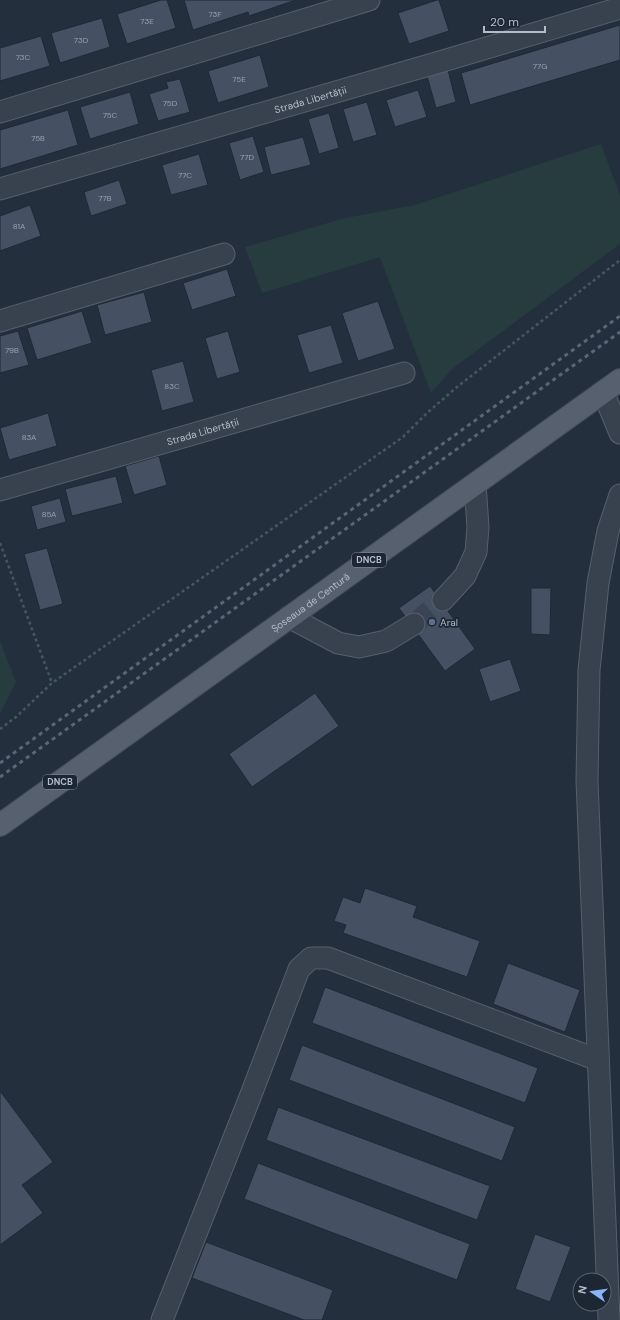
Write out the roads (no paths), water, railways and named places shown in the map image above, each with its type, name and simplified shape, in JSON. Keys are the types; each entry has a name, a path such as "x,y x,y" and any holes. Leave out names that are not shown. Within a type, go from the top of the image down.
{"main road":[{"name":"Șoseaua de Centură","path":"0,825 612,386"}],"street":[{"path":"0,112 368,0"},
{"name":"Strada Libertății","path":"0,189 428,66 620,8"},
{"path":"0,321 224,254"},
{"name":"Strada Libertății","path":"0,490 404,373"},
{"path":"612,386 620,433"},
{"path":"443,600 465,576 476,552 478,527 475,484"},
{"path":"610,1320 587,780 589,670 600,576 608,531 620,495"},
{"path":"289,617 338,643 359,648 386,640 414,624"},
{"path":"162,1320 230,1151 299,969 311,958 328,958 598,1060"}],"tunnel":[{"path":"414,624 443,600"}],"railway":[{"path":"0,763 620,316"},
{"path":"0,777 620,332"}],"place":[{"name":"Aral","path":"432,622"}]}
